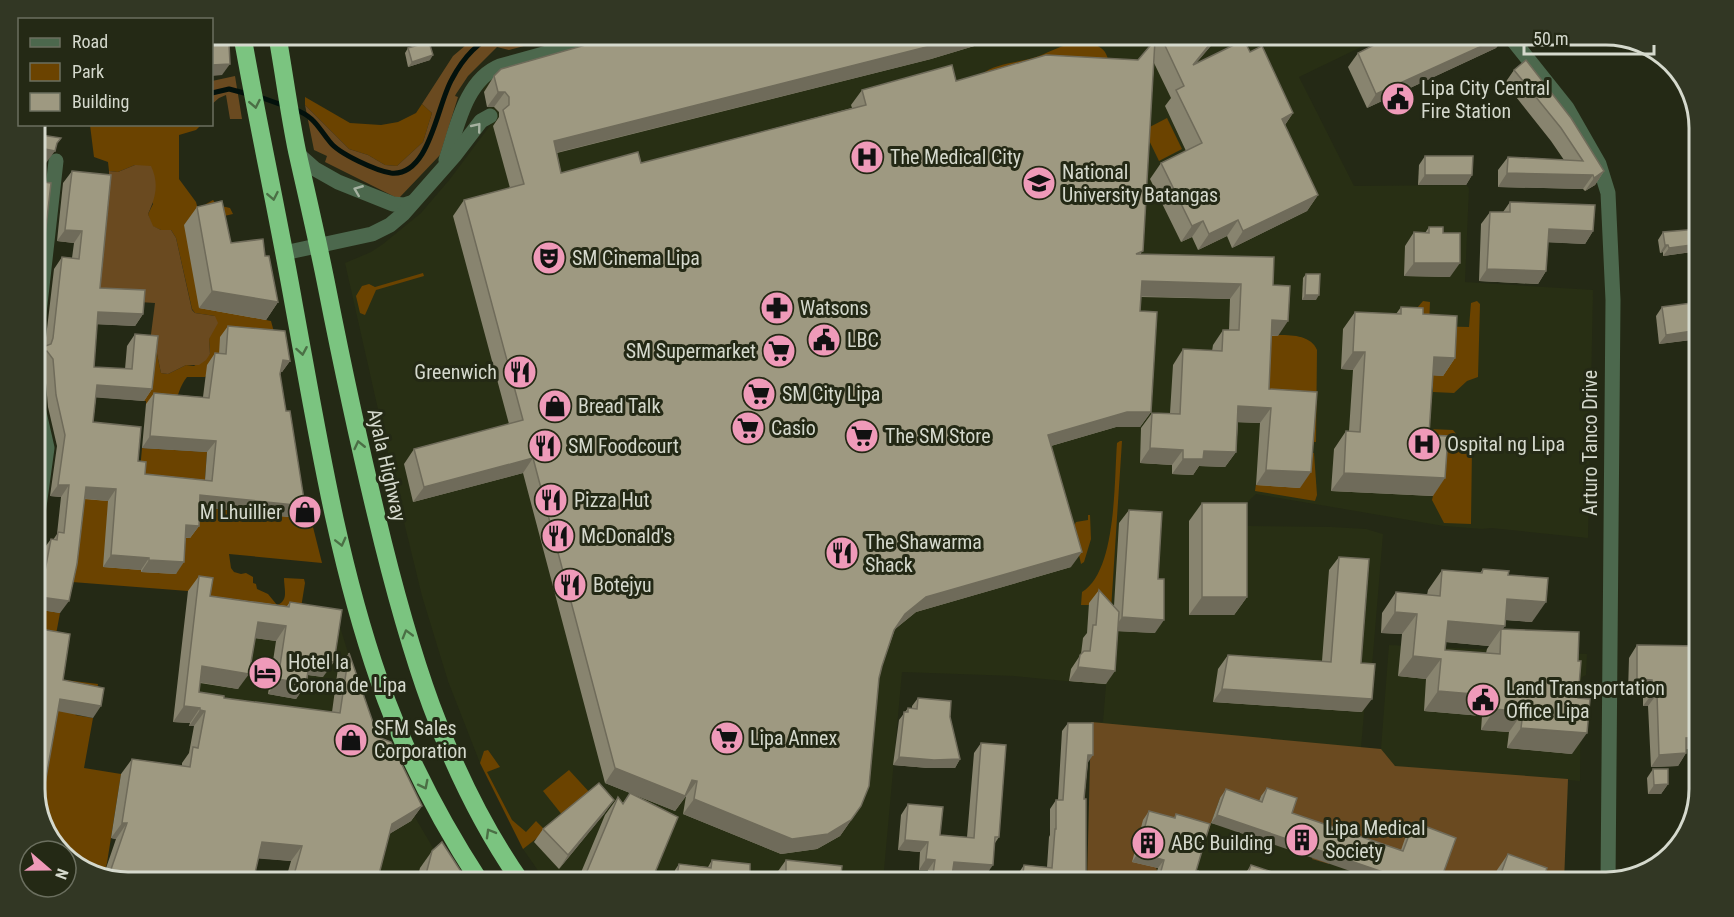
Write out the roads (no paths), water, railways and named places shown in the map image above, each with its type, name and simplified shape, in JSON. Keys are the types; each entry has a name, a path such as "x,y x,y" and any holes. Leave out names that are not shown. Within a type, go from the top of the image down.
{"highway":[{"path":"244,45 328,489 346,563 379,679 415,767 445,825 474,872"},
{"name":"Ayala Highway","path":"279,45 298,152 358,440 408,638 436,722 463,782 493,838 515,872"}],"street":[{"path":"439,173 444,166 467,100 479,80 488,71 576,45"},
{"name":"Arturo Tanco Drive","path":"1517,45 1567,108 1599,164 1608,192 1612,300 1608,872"},
{"path":"284,254 377,232 395,221 439,173 481,121 490,116"},
{"path":"298,152 315,169 338,182 393,204 404,205 413,202"},
{"path":"45,259 56,161"},
{"path":"45,438 45,462"}],"waterway":[{"path":"294,109 311,119 335,147 350,157 385,172 404,171 415,164 423,152 447,90 460,65 480,45"},
{"path":"213,93 229,89 248,94"},
{"path":"257,96 285,106"}],"place":[{"name":"Lipa City Central Fire Station","path":"1398,99"},
{"name":"The Medical City","path":"867,157"},
{"name":"National University Batangas","path":"1039,183"},
{"name":"SM Cinema Lipa","path":"549,258"},
{"name":"Watsons","path":"777,308"},
{"name":"LBC","path":"824,340"},
{"name":"SM Supermarket","path":"779,351"},
{"name":"Greenwich","path":"520,372"},
{"name":"SM City Lipa","path":"759,394"},
{"name":"Bread Talk","path":"555,406"},
{"name":"Casio","path":"748,428"},
{"name":"The SM Store","path":"862,436"},
{"name":"Ospital ng Lipa","path":"1424,444"},
{"name":"SM Foodcourt","path":"545,446"},
{"name":"Pizza Hut","path":"551,500"},
{"name":"M Lhuillier","path":"305,512"},
{"name":"McDonald's","path":"558,536"},
{"name":"The Shawarma Shack","path":"842,553"},
{"name":"Botejyu","path":"570,585"},
{"name":"Hotel la Corona de Lipa","path":"265,673"},
{"name":"Land Transportation Office Lipa","path":"1483,700"},
{"name":"Lipa Annex","path":"727,738"},
{"name":"SFM Sales Corporation","path":"351,740"},
{"name":"Lipa Medical Society","path":"1302,840"},
{"name":"ABC Building","path":"1148,843"}]}
